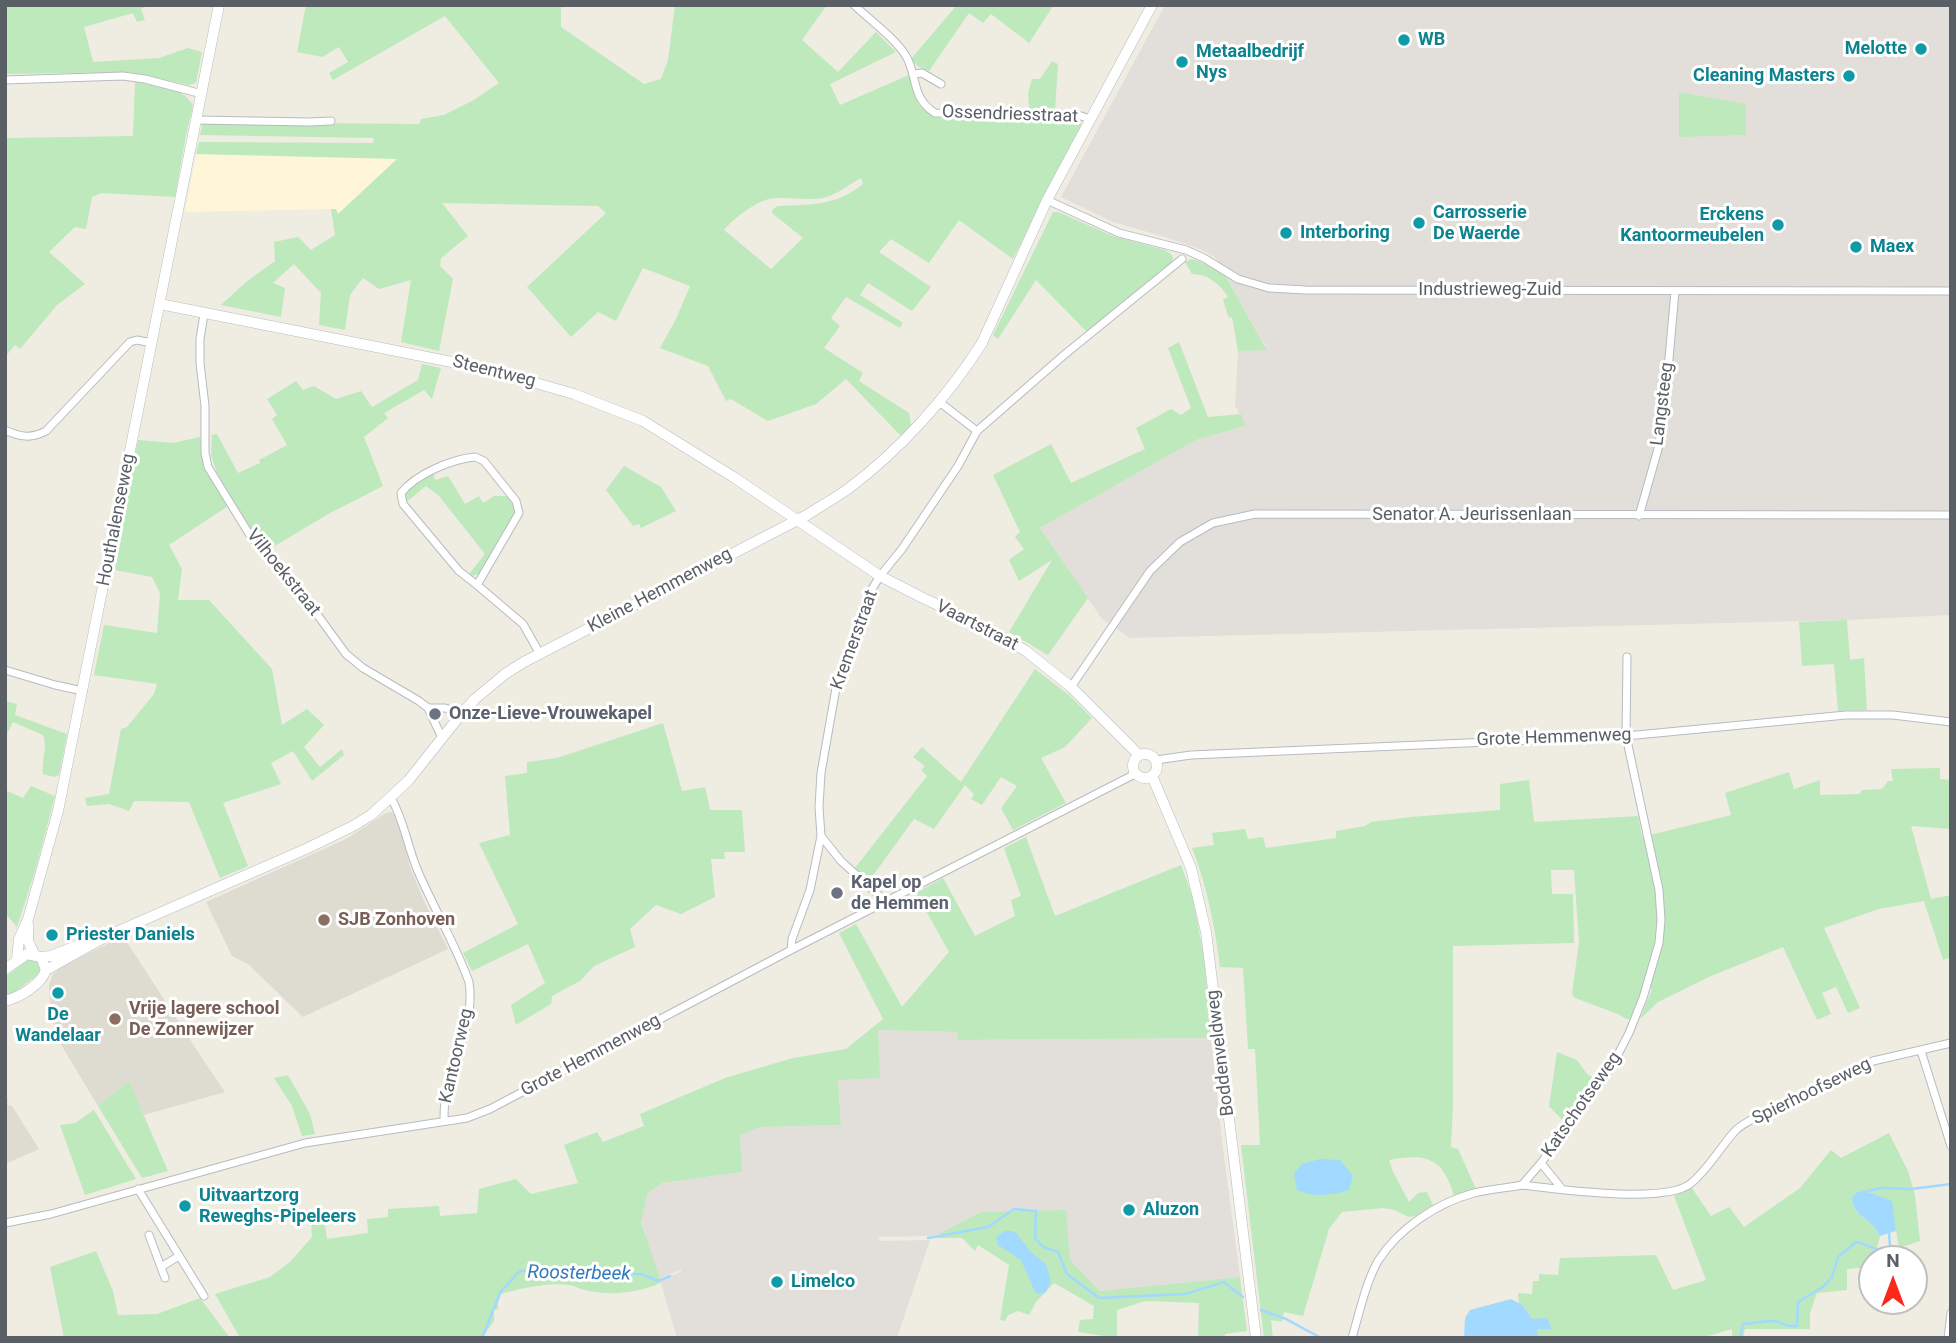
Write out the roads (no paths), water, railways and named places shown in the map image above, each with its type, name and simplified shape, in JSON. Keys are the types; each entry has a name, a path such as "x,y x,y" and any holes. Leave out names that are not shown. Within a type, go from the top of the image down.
{"street":[{"name":"Houthalenseweg","path":"17,960 19,939 28,919 58,811 219,5"},
{"name":"Ossendriesstraat","path":"854,5 905,55 923,106 935,113 1078,115 1090,119"},
{"name":"Kleine Hemmenweg","path":"5,969 27,954 51,956 107,936 339,833 371,815 408,781 462,713 505,674 798,520 846,491 884,459 971,362 982,344 1047,200 1152,5"},
{"name":"Ossendriesstraat","path":"913,74 922,73 940,83"},
{"path":"5,79 122,76 145,79 202,94"},
{"path":"197,120 331,121"},
{"name":"Industrieweg-Zuid","path":"1047,200 1119,233 1186,250 1238,279 1269,288 1951,290"},
{"name":"Kremerstraat","path":"791,950 794,931 810,890 821,836 821,773 836,688 870,592 951,477 976,431 1063,355 1182,259"},
{"name":"Langsteeg","path":"1639,516 1658,449 1664,415 1675,291"},
{"name":"Steentweg","path":"160,304 436,358 574,394 643,421 798,520"},
{"name":"Vilhoekstraat","path":"204,314 200,363 205,406 205,453 208,467 251,537 295,584 346,654 363,668 428,708 444,708 462,713"},
{"path":"5,430 30,437 46,432 130,342 152,342"},
{"path":"938,401 976,431"},
{"path":"477,585 519,513 516,500 484,461 475,457 427,471 401,493 403,505 459,571 523,624 540,654"},
{"name":"Senator A. Jeurissenlaan","path":"1071,687 1150,570 1180,542 1213,523 1255,514 1951,514"},
{"name":"Vaartstraat","path":"798,520 880,576 989,629 1026,651 1071,687 1139,755"},
{"path":"1626,736 1627,657"},
{"path":"5,670 83,691"},
{"path":"428,708 442,738"},
{"name":"Grote Hemmenweg","path":"1139,755 1151,755 1156,760 1191,755 1626,736 1846,715 1893,715 1951,722"},
{"name":"Katschotseweg","path":"1522,1185 1612,1066 1643,998 1659,943 1659,890 1626,736"},
{"path":"1139,755 1133,763 1135,774 1145,778 1156,771 1156,760"},
{"name":"Grote Hemmenweg","path":"5,1223 51,1214 305,1143 467,1118 490,1109 791,950 1135,774"},
{"name":"Boddenveldweg","path":"1152,776 1191,868 1206,932 1256,1338"},
{"name":"Kantoorweg","path":"391,797 399,811 415,863 430,899 469,982 470,1013 446,1091 444,1121"},
{"path":"821,836 841,861 886,902"},
{"name":"Houthalenseweg","path":"28,919 28,941 46,970"},
{"name":"Kleine Hemmenweg","path":"5,1001 17,997 40,981 46,970 107,936"},
{"name":"Spierhoofseweg","path":"1522,1185 1626,1194 1669,1192 1688,1185 1738,1128 1754,1118 1873,1061 1951,1043"},
{"path":"1922,1051 1951,1146"},
{"path":"1541,1163 1562,1189"},
{"path":"1352,1338 1377,1262 1391,1244 1412,1225 1428,1213 1461,1197 1522,1185"},
{"path":"138,1189 204,1296"},
{"path":"149,1235 165,1278"},
{"path":"161,1267 179,1256"},
{"path":"1948,1338 1951,1313"}],"water":[{"path":"1320,1159 1340,1160 1353,1176 1349,1190 1323,1195 1297,1190 1294,1173 1302,1164"},
{"path":"1857,1192 1872,1193 1892,1201 1896,1231 1880,1236 1854,1206 1852,1197"},
{"path":"1005,1231 1016,1233 1031,1252 1046,1264 1051,1282 1045,1293 1035,1292 1021,1260 998,1245 996,1237"},
{"path":"1511,1299 1523,1305 1532,1319 1547,1318 1552,1329 1537,1329 1538,1338 1464,1337 1465,1318 1470,1310"}],"waterway":[{"name":"Roosterbeek","path":"1860,1193 1881,1188 1911,1189 1951,1184"},
{"name":"Roosterbeek","path":"928,1238 988,1227 1014,1209 1036,1211 1035,1238 1043,1247 1058,1252 1067,1274 1099,1298 1185,1294 1224,1282 1243,1297"},
{"name":"Roosterbeek","path":"1740,1338 1743,1324 1771,1321 1797,1326 1798,1302 1823,1287 1832,1277 1838,1257 1856,1242 1877,1249 1886,1248 1890,1246 1889,1234"},
{"name":"Roosterbeek","path":"482,1338 501,1291 520,1271 641,1274 658,1281 670,1276"},
{"name":"Roosterbeek","path":"1261,1310 1286,1319 1321,1338"}],"place":[{"name":"WB","path":"1404,40"},
{"name":"Melotte","path":"1921,49"},
{"name":"Metaalbedrijf Nys","path":"1182,62"},
{"name":"Cleaning Masters","path":"1849,76"},
{"name":"Carrosserie De Waerde","path":"1419,223"},
{"name":"Erckens Kantoormeubelen","path":"1778,225"},
{"name":"Interboring","path":"1286,233"},
{"name":"Maex","path":"1856,247"},
{"name":"Onze-Lieve-Vrouwekapel","path":"435,714"},
{"name":"Kapel op de Hemmen","path":"837,893"},
{"name":"SJB Zonhoven","path":"324,920"},
{"name":"Priester Daniels","path":"52,935"},
{"name":"De Wandelaar","path":"58,993"},
{"name":"Vrije lagere school De Zonnewijzer","path":"115,1019"},
{"name":"Uitvaartzorg Reweghs-Pipeleers","path":"185,1206"},
{"name":"Aluzon","path":"1129,1210"},
{"name":"Limelco","path":"777,1282"}]}
